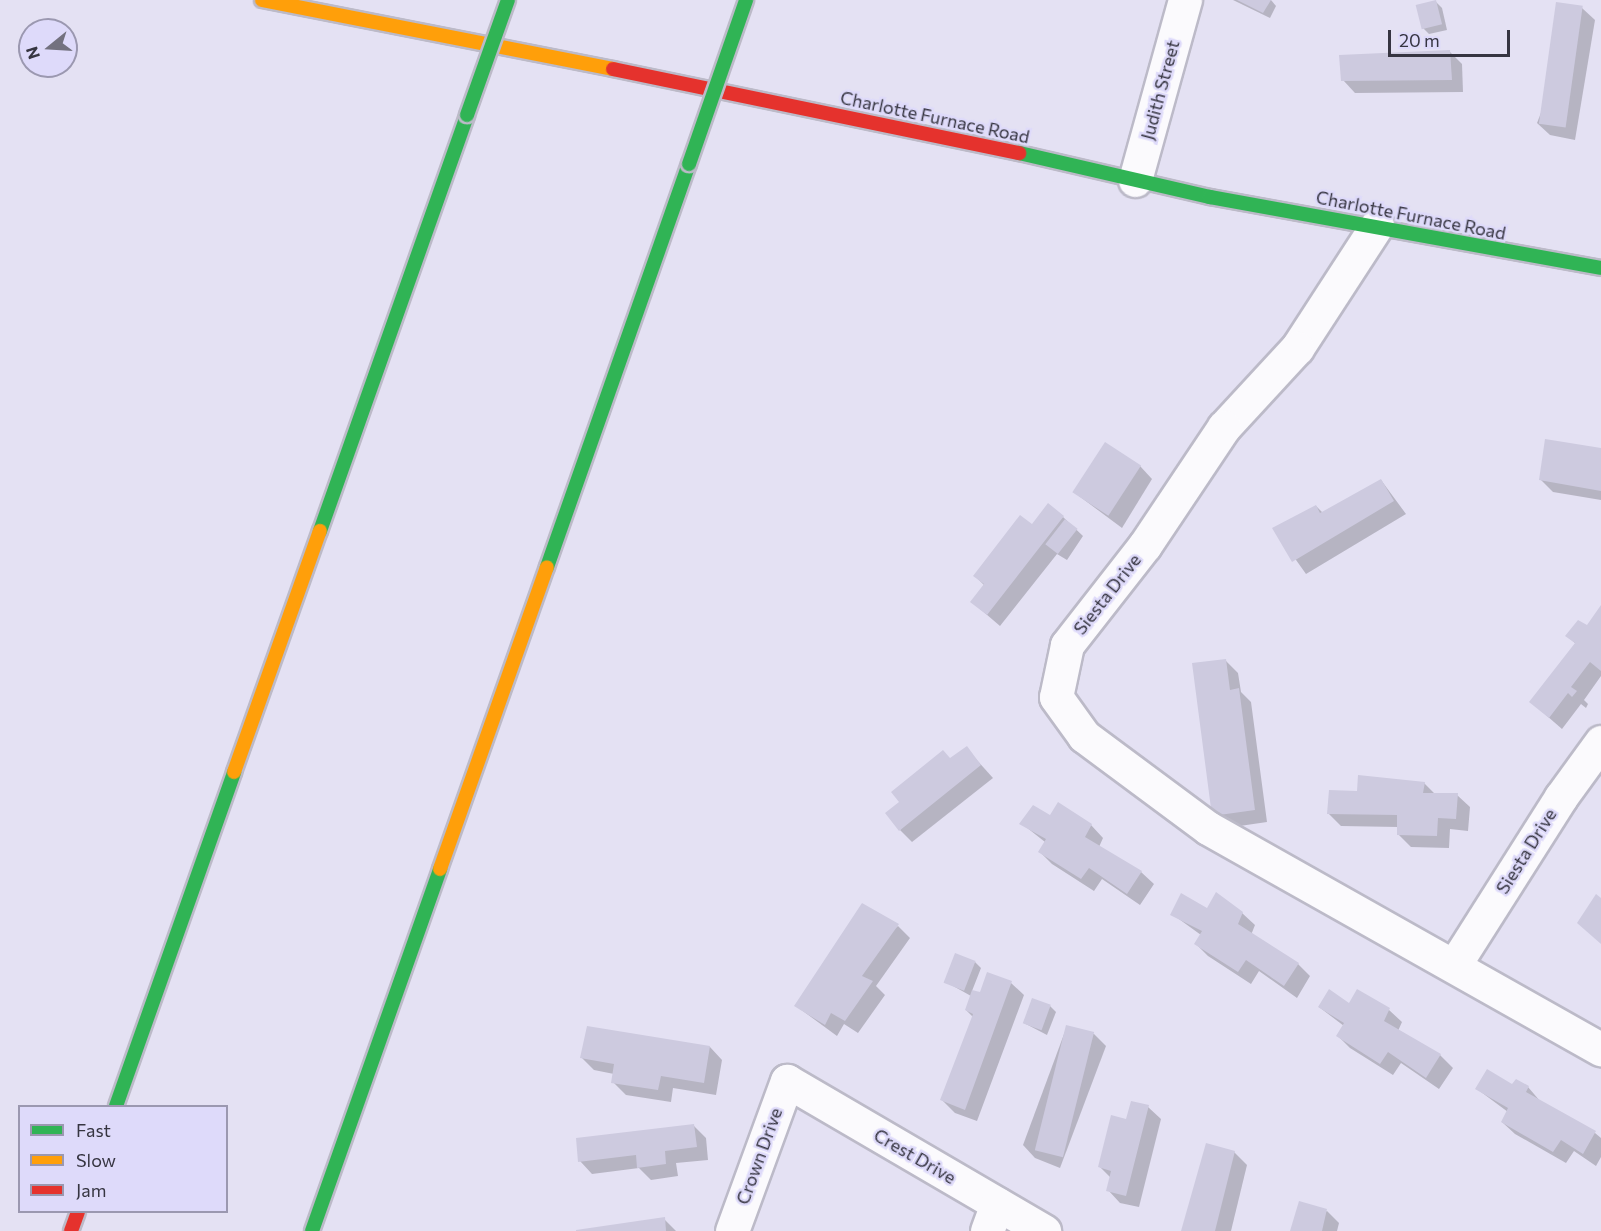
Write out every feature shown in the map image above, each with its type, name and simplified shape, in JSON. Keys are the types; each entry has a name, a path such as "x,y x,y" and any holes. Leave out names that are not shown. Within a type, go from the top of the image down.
{"main road":[{"path":"117,1105 508,0"},
{"path":"312,1231 746,0"},
{"name":"Charlotte Furnace Road","path":"279,1 876,121 1210,197 1377,225 1534,258 1601,268"},
{"path":"71,1231 78,1213"}],"street":[{"name":"Judith Street","path":"1135,180 1185,0"},
{"name":"Siesta Drive","path":"1377,225 1297,348 1224,427 1145,545 1067,645 1056,697 1084,736 1208,828 1455,963 1601,1049"},
{"name":"Siesta Drive","path":"1455,963 1561,797 1601,742"},
{"name":"Crest Drive","path":"787,1080 992,1217 1044,1231"},
{"name":"Crown Drive","path":"732,1231 787,1080"}],"building":[{"path":"1237,0 1271,0 1263,13"},
{"path":"1436,0 1442,24 1422,29 1416,5"},
{"path":"1556,2 1583,6 1566,128 1539,124"},
{"path":"1450,50 1452,80 1341,81 1339,55"},
{"path":"1545,439 1601,448 1601,491 1539,480"},
{"path":"1105,442 1141,465 1108,516 1072,492"},
{"path":"1381,479 1394,501 1292,562 1272,528 1316,505 1320,513"},
{"path":"1048,503 1064,516 987,615 970,602 984,584 973,576 1020,515 1032,524"},
{"path":"1065,519 1078,529 1058,554 1045,544"},
{"path":"1601,605 1601,671 1590,662 1571,687 1577,691 1572,697 1568,693 1549,718 1529,702 1575,643 1565,636 1578,620 1587,625"},
{"path":"1226,659 1230,690 1239,688 1255,810 1212,816 1192,663"},
{"path":"967,746 981,765 899,831 885,813 899,802 891,792 943,750 950,758"},
{"path":"1358,775 1425,782 1423,793 1458,793 1456,819 1438,818 1437,836 1397,835 1397,815 1327,814 1329,790 1357,791"},
{"path":"1058,802 1092,824 1085,837 1142,871 1127,894 1089,868 1081,879 1038,852 1046,839 1019,824 1033,805 1050,815"},
{"path":"1216,892 1243,912 1238,924 1299,963 1284,986 1246,960 1238,972 1194,944 1202,931 1170,915 1181,893 1207,908"},
{"path":"1596,894 1601,898 1601,944 1577,923"},
{"path":"862,903 899,924 862,976 873,981 845,1021 831,1013 825,1025 794,1006"},
{"path":"955,953 976,961 964,991 944,983"},
{"path":"987,972 1012,981 965,1110 940,1100 973,1014 965,1010 972,990 980,992"},
{"path":"1329,989 1349,1003 1357,989 1390,1008 1384,1021 1441,1054 1426,1078 1388,1052 1380,1064 1336,1036 1344,1023 1318,1007"},
{"path":"1032,998 1051,1005 1042,1030 1023,1023"},
{"path":"1066,1025 1094,1032 1063,1157 1035,1150"},
{"path":"587,1026 710,1046 704,1083 661,1076 658,1090 611,1083 614,1064 580,1058"},
{"path":"1487,1069 1512,1084 1516,1079 1529,1086 1526,1092 1596,1131 1583,1154 1561,1140 1553,1152 1501,1122 1508,1108 1475,1089"},
{"path":"1131,1101 1149,1105 1126,1196 1106,1191 1111,1171 1098,1167 1111,1115 1126,1119"},
{"path":"694,1124 697,1147 665,1151 666,1164 637,1168 636,1155 578,1162 576,1138"},
{"path":"1206,1143 1235,1151 1215,1231 1181,1231"},
{"path":"1299,1201 1327,1209 1322,1231 1290,1231"},
{"path":"665,1217 666,1231 576,1231 576,1230"}],"traffic: fast":[{"path":"467,115 508,0"},
{"path":"689,164 746,0"},
{"path":"320,531 467,115"},
{"path":"1019,153 1210,197 1601,268"},
{"path":"547,567 689,164"},
{"path":"116,1105 234,772"},
{"path":"312,1231 440,869"}],"traffic: slow":[{"path":"262,0 613,69"},
{"path":"234,772 320,531"},
{"path":"440,869 547,567"}],"traffic: jam":[{"path":"613,69 1019,153"},
{"path":"71,1231 78,1213"}]}
